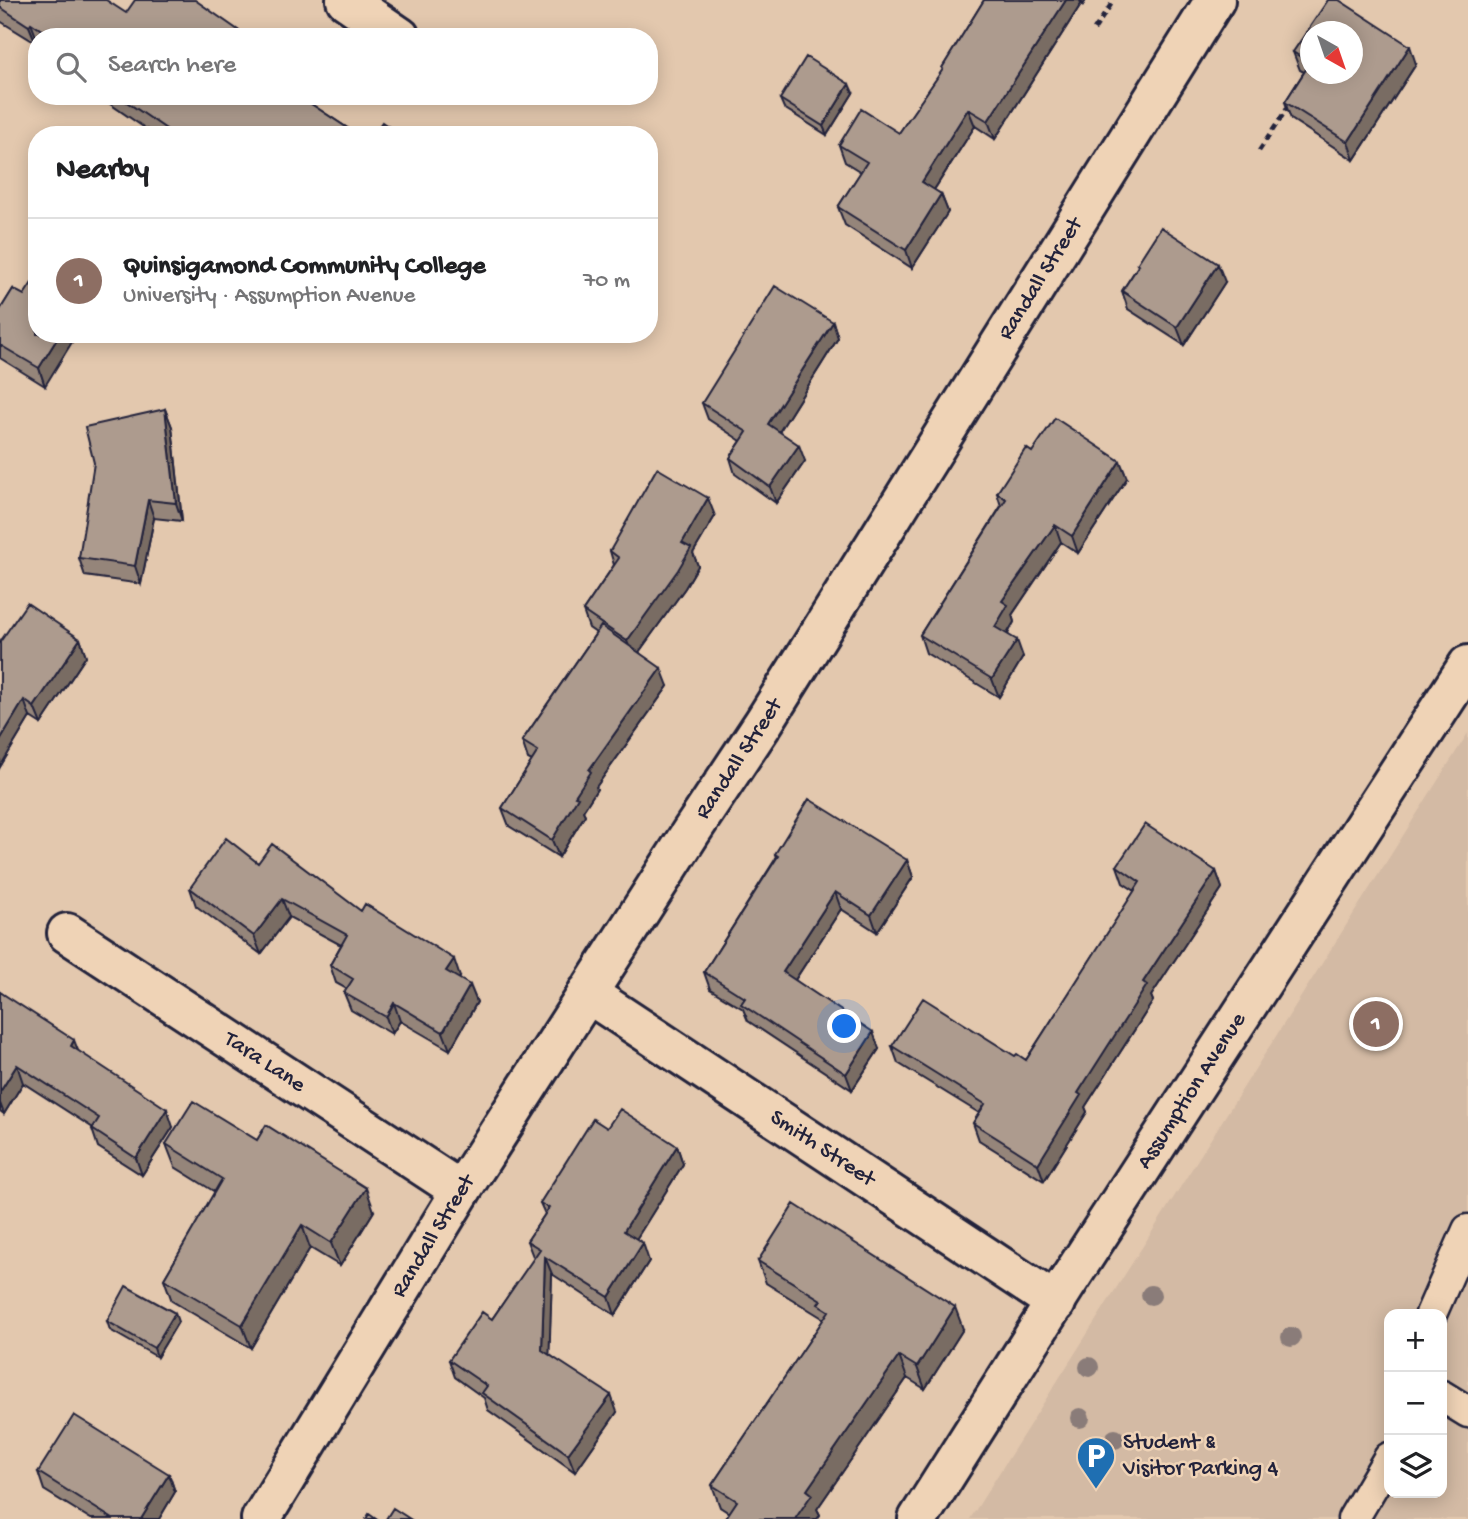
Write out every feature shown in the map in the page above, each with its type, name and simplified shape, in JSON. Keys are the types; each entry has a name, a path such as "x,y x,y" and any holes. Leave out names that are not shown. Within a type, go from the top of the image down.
{"street":[{"path":"346,0 387,28"},
{"name":"Randall Street","path":"261,1519 461,1192 764,722 1215,0"},
{"name":"Assumption Avenue","path":"918,1519 1468,665"},
{"name":"Tara Lane","path":"67,933 461,1192"},
{"name":"Smith Street","path":"587,993 1056,1303"}],"lane":[{"path":"1433,1309 1468,1230"},
{"path":"1447,1398 1468,1412"},
{"path":"1353,1519 1384,1466"}],"path":[{"path":"1094,30 1114,0"},
{"path":"1259,151 1293,99"}],"shaded area":[{"path":"1468,733 1468,1519 970,1519"}],"building":[{"path":"0,0 106,0 126,13 135,0 195,0 235,28 38,28 31,23 29,26 0,7"},
{"path":"984,0 1066,0 988,121 968,109 922,182 941,194 906,250 838,207 867,162 839,145 861,109 899,133 943,69"},
{"path":"1328,0 1339,0 1410,46 1348,142 1285,102 1300,79 1300,84 1363,84 1363,21 1314,21"},
{"path":"1300,42 1300,57 1293,52"},
{"path":"806,57 849,84 823,126 780,99"},
{"path":"131,105 313,105 344,126 162,126"},
{"path":"1161,227 1218,264 1177,327 1122,291"},
{"path":"775,286 833,322 768,424 799,445 770,487 730,458 747,432 702,403"},
{"path":"13,289 24,295 28,289 28,343 54,343 39,368 0,345 0,310"},
{"path":"165,409 176,503 148,500 135,566 79,558 94,463 85,427"},
{"path":"1055,418 1120,461 1072,536 1055,525 1002,601 1008,605 995,627 1017,640 992,679 920,635 1006,499 997,493 1026,448 1032,452"},
{"path":"657,468 708,498 682,543 691,548 627,641 583,611 619,558 610,551"},
{"path":"27,603 80,639 34,707 24,700 0,740 0,642"},
{"path":"601,626 661,668 589,770 591,772 575,796 578,797 552,840 502,808 538,751 522,741"},
{"path":"809,799 907,860 871,915 835,892 783,972 873,1032 846,1074 741,1004 745,998 704,972 778,856 775,854"},
{"path":"1145,824 1216,871 1143,982 1147,985 1078,1093 1081,1095 1038,1164 973,1123 985,1104 892,1046 923,998 1015,1056 1017,1054 1026,1060 1140,882 1117,866"},
{"path":"226,838 258,863 272,844 361,911 365,904 454,959 446,971 470,985 443,1032 394,1003 386,1017 344,993 353,979 330,965 347,935 282,899 254,936 190,888"},
{"path":"0,992 74,1040 71,1046 167,1109 136,1158 92,1129 99,1118 17,1065 0,1092"},
{"path":"193,1101 257,1140 266,1125 366,1188 331,1243 302,1225 242,1325 164,1279 222,1179 166,1144"},
{"path":"620,1109 677,1146 624,1231 643,1243 609,1297 545,1257 542,1350 611,1395 568,1454 482,1393 487,1386 449,1360 482,1312 492,1319 540,1249 527,1241 549,1208 540,1203 593,1119 607,1128"},
{"path":"794,1204 955,1307 917,1367 899,1356 807,1490 812,1494 795,1519 725,1519 737,1501 712,1485 829,1311 818,1304 821,1300 758,1261"},
{"path":"126,1286 175,1313 154,1348 107,1321"},
{"path":"74,1415 169,1474 141,1519 113,1519 38,1472"},
{"path":"393,1508 410,1519 386,1519"}],"place":[{"name":"Quinsigamond Community College","path":"1376,1024"},
{"name":"Student & Visitor Parking 4","path":"1096,1490"}]}
